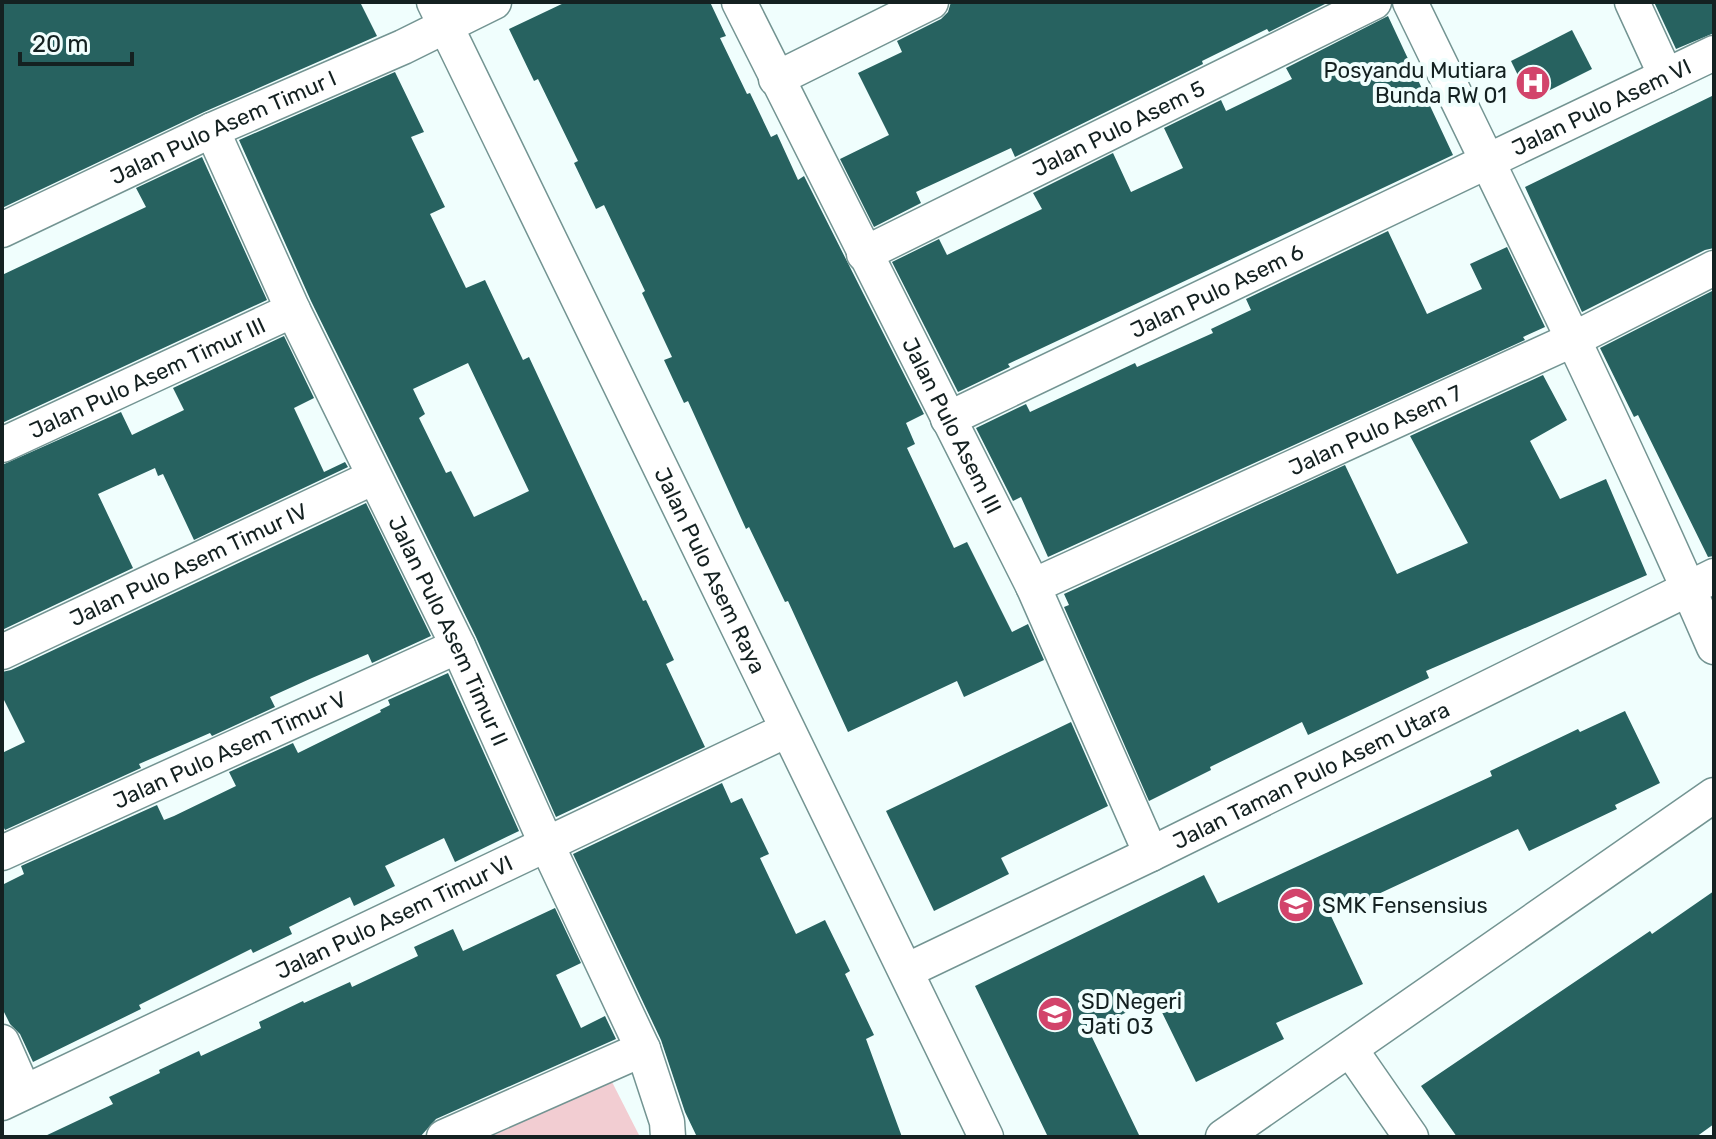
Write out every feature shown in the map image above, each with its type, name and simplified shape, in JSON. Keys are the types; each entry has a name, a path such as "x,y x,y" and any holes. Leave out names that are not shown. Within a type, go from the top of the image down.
{"street":[{"name":"Jalan Pulo Asem Timur I","path":"2,230 212,130 440,14 494,2"},
{"name":"Jalan Pulo Asem III","path":"739,2 1033,586 1151,854"},
{"path":"776,79 931,2"},
{"name":"Jalan Pulo Asem 5","path":"864,254 1374,2"},
{"path":"1410,2 1671,545 1701,582 1714,647"},
{"path":"1632,2 1666,76"},
{"name":"Jalan Pulo Asem Raya","path":"440,14 986,1137"},
{"name":"Jalan Pulo Asem VI","path":"1488,163 1714,53"},
{"name":"Jalan Pulo Asem Timur II","path":"212,130 293,310 458,646 643,1049 667,1122 668,1137"},
{"name":"Jalan Pulo Asem 6","path":"948,419 1488,163"},
{"name":"Jalan Pulo Asem 7","path":"1033,586 1574,339 1714,268"},
{"name":"Jalan Pulo Asem Timur III","path":"2,445 293,310"},
{"name":"Jalan Pulo Asem Timur IV","path":"2,652 374,477"},
{"name":"Jalan Taman Pulo Asem Utara","path":"906,971 1151,854 1701,582"},
{"name":"Jalan Pulo Asem Timur V","path":"2,853 458,646"},
{"name":"Jalan Pulo Asem Timur VI","path":"13,1098 787,730"},
{"path":"1223,1137 1714,795"},
{"path":"2,1042 13,1098"},
{"path":"444,1137 643,1049"},
{"path":"1350,1049 1411,1137"}],"shaded area":[{"path":"611,1080 640,1137 490,1137"}],"building":[{"path":"2,2 360,2 377,36 204,112 2,208"},
{"path":"566,2 710,2 726,36 720,38 747,94 750,93 771,137 777,134 798,180 804,176 924,414 906,423 915,444 907,448 954,548 967,542 1012,632 1028,624 1044,660 964,697 957,681 848,732 788,601 785,602 749,527 746,529 688,401 684,403 664,360 672,357 604,205 596,209 574,163 578,161 538,79 534,81 509,29"},
{"path":"951,2 1329,2 1202,61 1203,64 1015,157 1011,148 916,192 921,203 874,227 840,159 889,135 858,73 902,52 897,41 941,19 948,12"},
{"path":"1654,2 1714,2 1714,33 1676,49"},
{"path":"1388,16 1453,155 1008,364 1010,367 958,392 892,262 939,239 947,255 1042,209 1033,193 1113,153 1131,192 1183,168 1164,128 1221,100 1226,111 1292,79 1286,68"},
{"path":"1572,30 1592,69 1530,100 1511,61"},
{"path":"395,72 424,132 411,137 445,207 430,214 466,288 485,280 523,360 529,357 643,601 646,600 674,660 666,664 705,747 556,817 476,637 311,301 239,140","holes":["468,363 529,491 474,517 451,471 446,473 419,418 425,414 413,389"]},
{"path":"1714,95 1714,248 1582,312 1525,187"},
{"path":"202,157 267,300 2,423 2,275 146,207 136,188"},
{"path":"1388,231 1427,314 1482,289 1470,264 1507,247 1545,327 1523,337 1525,340 1048,557 1021,497 1013,501 976,428 1026,404 1030,412 1135,363 1137,367 1213,333 1211,329 1251,310 1246,299"},
{"path":"1714,290 1714,556 1708,557 1638,415 1634,417 1600,348"},
{"path":"284,336 314,398 294,408 324,472 345,462 348,467 194,540 163,474 158,476 155,468 98,494 133,568 2,630 2,465 121,412 132,435 184,410 173,388"},
{"path":"1543,375 1567,420 1530,441 1560,499 1606,479 1647,575 1426,671 1429,678 1308,735 1302,722 1149,801 1064,607 1069,605 1064,594 1345,465 1397,574 1468,543 1410,436"},
{"path":"366,503 431,636 372,663 368,654 270,697 275,707 139,764 141,768 5,830 2,824 2,753 25,742 2,696 2,672"},
{"path":"448,673 519,831 455,862 444,838 385,866 395,886 354,906 350,897 289,927 292,934 253,953 251,949 139,1005 141,1009 33,1062 20,1034 10,1024 2,1008 2,885 24,874 21,866 157,805 164,820 174,816 236,786 229,772 293,743 298,753 381,712 390,705 388,700"},
{"path":"1625,711 1660,783 1615,805 1617,809 1529,851 1518,829 1331,916 1363,984 1276,1023 1284,1039 1196,1082 1155,998 1089,1031 1140,1137 1048,1137 975,986 1204,875 1218,903 1492,776 1490,771 1578,729 1580,732"},
{"path":"1071,722 1108,806 1001,858 1009,874 934,911 886,811"},
{"path":"722,783 731,803 742,798 769,854 760,858 796,934 825,920 850,971 845,974 874,1035 866,1039 902,1137 697,1137 685,1112 661,1040 573,854"},
{"path":"1714,891 1714,1124 1696,1137 1457,1137 1421,1086"},
{"path":"555,908 581,963 556,975 581,1028 605,1016 616,1039 436,1119 420,1137 43,1137 113,1104 109,1097 160,1073 159,1070 199,1051 201,1056 261,1028 259,1022 303,1001 350,982 352,987 418,956 414,947 453,929 463,951"}],"place":[{"name":"Posyandu Mutiara Bunda RW 01","path":"1533,83"},
{"name":"SMK Fensensius","path":"1296,905"},
{"name":"SD Negeri Jati 03","path":"1055,1014"}]}
